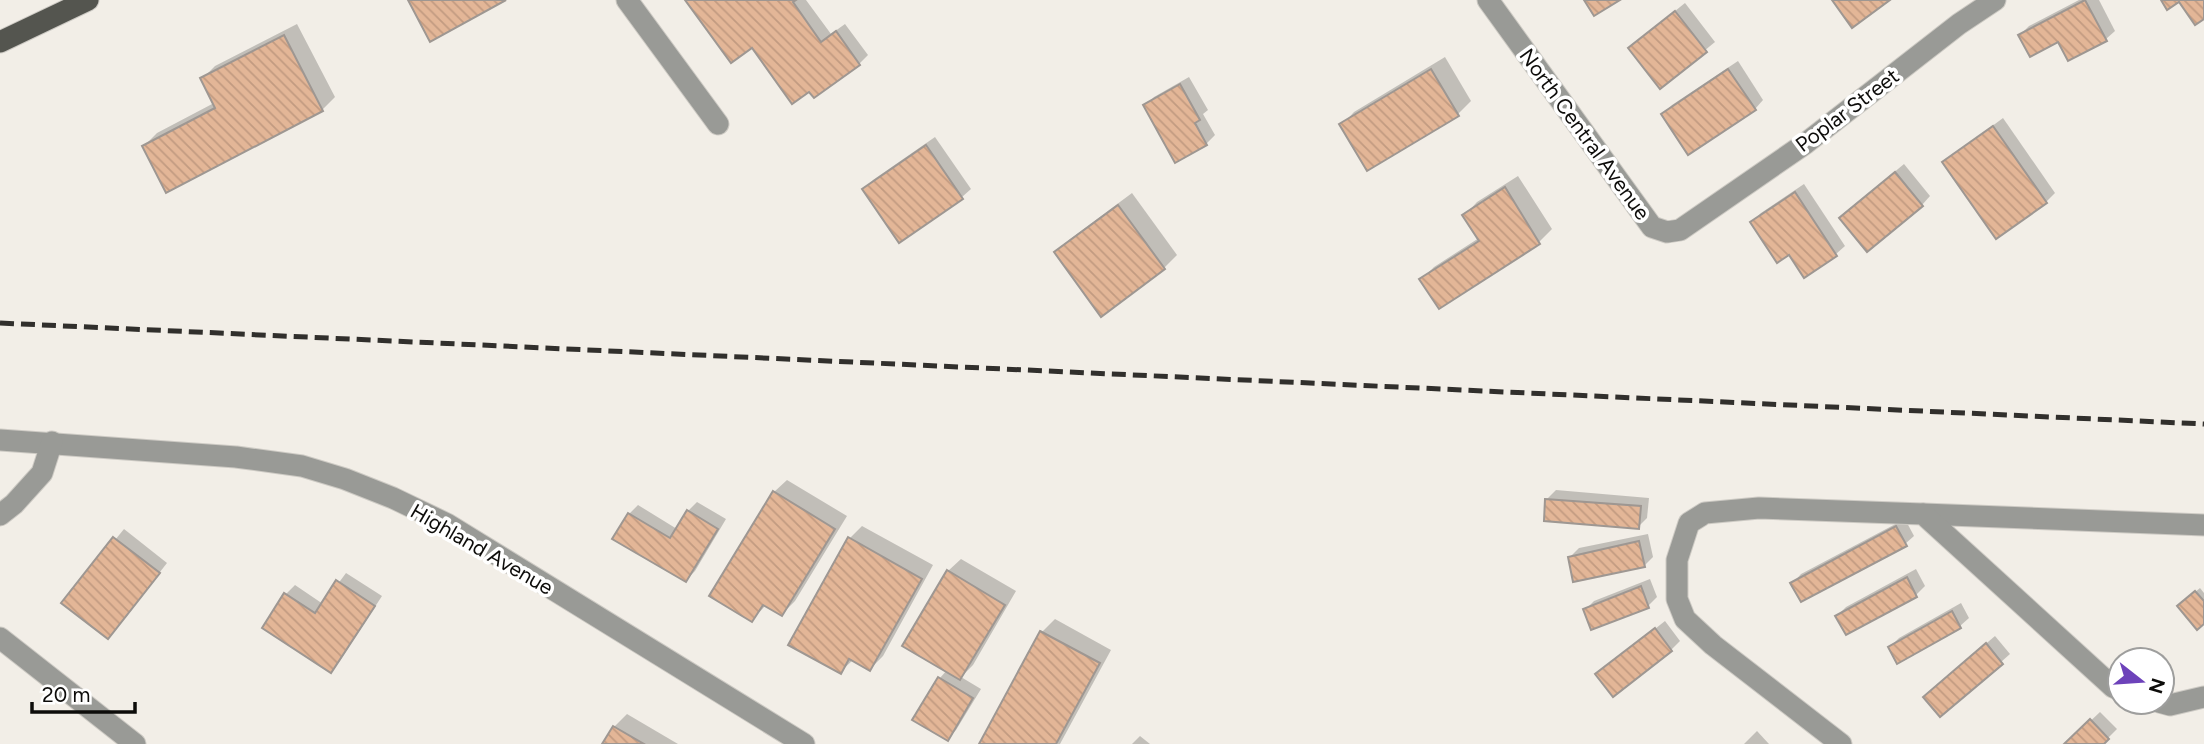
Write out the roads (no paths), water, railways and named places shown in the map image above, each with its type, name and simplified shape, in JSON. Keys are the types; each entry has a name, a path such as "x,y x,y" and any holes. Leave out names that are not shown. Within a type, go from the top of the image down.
{"main road":[{"path":"0,42 88,0"}],"street":[{"path":"627,0 718,124"},
{"name":"North Central Avenue","path":"1488,0 1652,227 1667,232 1680,230 1697,218"},
{"name":"Poplar Street","path":"1697,218 1806,143 1959,24 1995,0"},
{"name":"Highland Avenue","path":"0,440 236,457 302,466 345,479 447,524 804,744"},
{"path":"0,515 43,473 52,442"},
{"path":"1841,744 1713,645 1685,619 1677,599 1676,560 1689,523 1705,513 1759,508 2204,525"},
{"path":"1923,514 2106,681"},
{"path":"0,638 135,744"},
{"path":"2176,704 2204,697"}],"railway":[{"path":"0,323 2204,424"}]}
